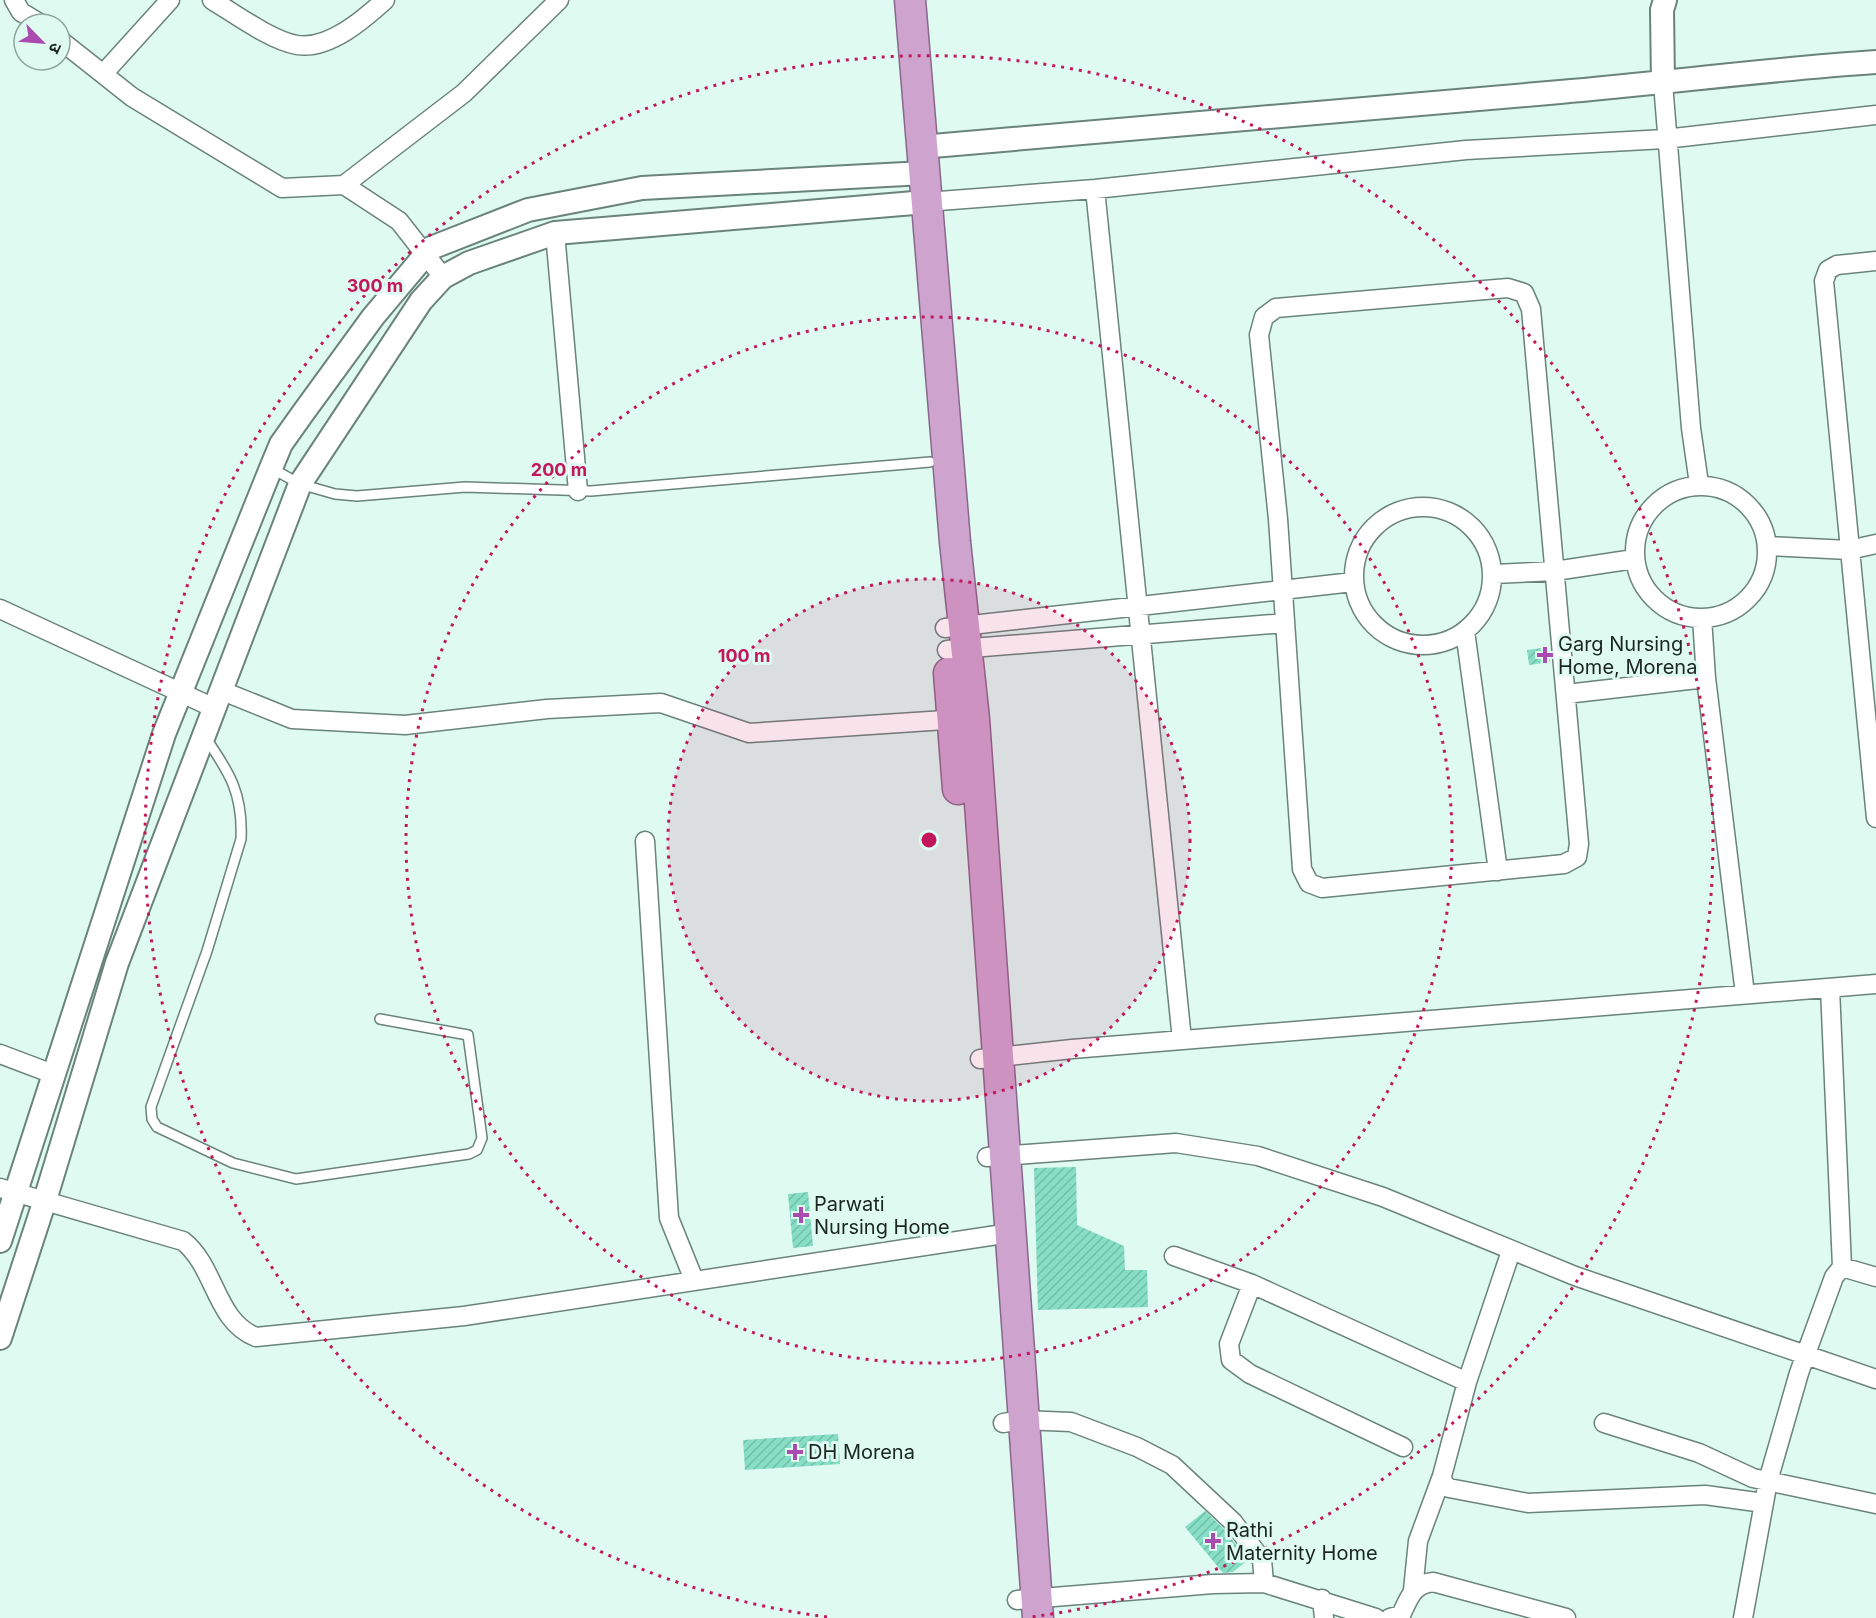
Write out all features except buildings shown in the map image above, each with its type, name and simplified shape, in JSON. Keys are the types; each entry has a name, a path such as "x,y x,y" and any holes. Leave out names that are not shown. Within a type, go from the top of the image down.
{"highway":[{"path":"891,0 917,165"},
{"path":"910,0 930,462 955,638"},
{"path":"917,203 963,719 1028,1608"}],"street":[{"path":"103,74 170,0"},
{"path":"212,0 284,41 299,46 347,31 378,2"},
{"path":"72,49 132,98 282,189 344,185 464,93 559,0"},
{"path":"1665,0 1662,10 1665,139 1691,428 1699,484"},
{"path":"0,1241 8,1190 53,1074 164,734 281,444 373,317 431,248 528,210 642,188 917,165 1785,68 1876,62"},
{"path":"0,1338 45,1200 117,963 300,484 422,301 443,277 469,263 555,233 1095,189 1466,150 1665,139 1876,115"},
{"path":"344,185 399,221 443,277"},
{"path":"1095,189 1182,1040"},
{"path":"555,233 578,490"},
{"path":"1876,261 1837,265 1828,270 1824,281 1876,818"},
{"path":"1508,288 1524,292 1531,309 1579,844 1577,857 1564,864 1322,888 1309,883 1302,869 1283,590 1259,335 1264,317 1276,308 1508,288"},
{"path":"1610,563 1644,587 1664,608 1692,619 1722,616 1748,600 1764,576 1768,546 1758,514 1732,491 1699,484 1664,495 1640,523 1634,559 1644,587"},
{"path":"1419,505 1456,513 1463,519 1483,538 1494,574 1487,604 1465,631 1442,644 1411,645 1383,634 1362,612 1353,582 1359,545 1384,517 1419,505"},
{"path":"1768,546 1849,550 1876,544"},
{"path":"1494,574 1555,571 1634,559"},
{"path":"955,638 1138,608 1353,582"},
{"path":"0,609 181,694 217,699 292,719 405,725 547,709 661,703 749,733 963,719"},
{"path":"1702,618 1706,678 1745,994"},
{"path":"955,638 1140,633 1285,623"},
{"path":"1465,631 1498,870"},
{"path":"1566,694 1706,678"},
{"path":"645,841 669,1218 694,1280"},
{"path":"988,1058 1182,1040 1876,984"},
{"path":"1743,1618 1768,1481 1799,1373 1808,1354 1834,1277 1842,1267 1830,988"},
{"path":"0,1054 53,1074"},
{"path":"996,1156 1176,1143 1258,1156 1383,1197 1575,1276 1876,1379"},
{"path":"8,1190 183,1241 197,1255 234,1325 256,1337 464,1316 1001,1234"},
{"path":"1413,1590 1418,1541 1442,1476 1467,1382 1511,1251"},
{"path":"1174,1256 1252,1284 1467,1382"},
{"path":"1842,1267 1876,1277"},
{"path":"1252,1284 1228,1344 1231,1360 1250,1374 1403,1447"},
{"path":"1013,1422 1071,1422 1137,1447 1172,1465 1233,1522 1262,1560 1264,1583"},
{"path":"1604,1423 1699,1453 1753,1478 1876,1504"},
{"path":"1442,1476 1443,1483 1449,1488 1528,1503 1705,1495 1764,1503"},
{"path":"1397,1617 1413,1590 1422,1583 1433,1582 1566,1618"},
{"path":"1028,1608 1264,1583 1322,1599 1376,1618"},
{"path":"1322,1599 1324,1618"}],"lane":[{"path":"271,468 300,484 335,494 357,496 465,487 578,490 930,462"},
{"path":"204,735 235,786 242,820 241,839 207,951 151,1107 152,1119 157,1127 233,1163 296,1179 469,1154 477,1150 482,1138 468,1035 380,1018"}],"place":[{"name":"Garg Nursing Home, Morena","path":"1545,655"},
{"name":"Parwati Nursing Home","path":"801,1215"},
{"name":"DH Morena","path":"795,1452"},
{"name":"Rathi Maternity Home","path":"1213,1541"}]}
